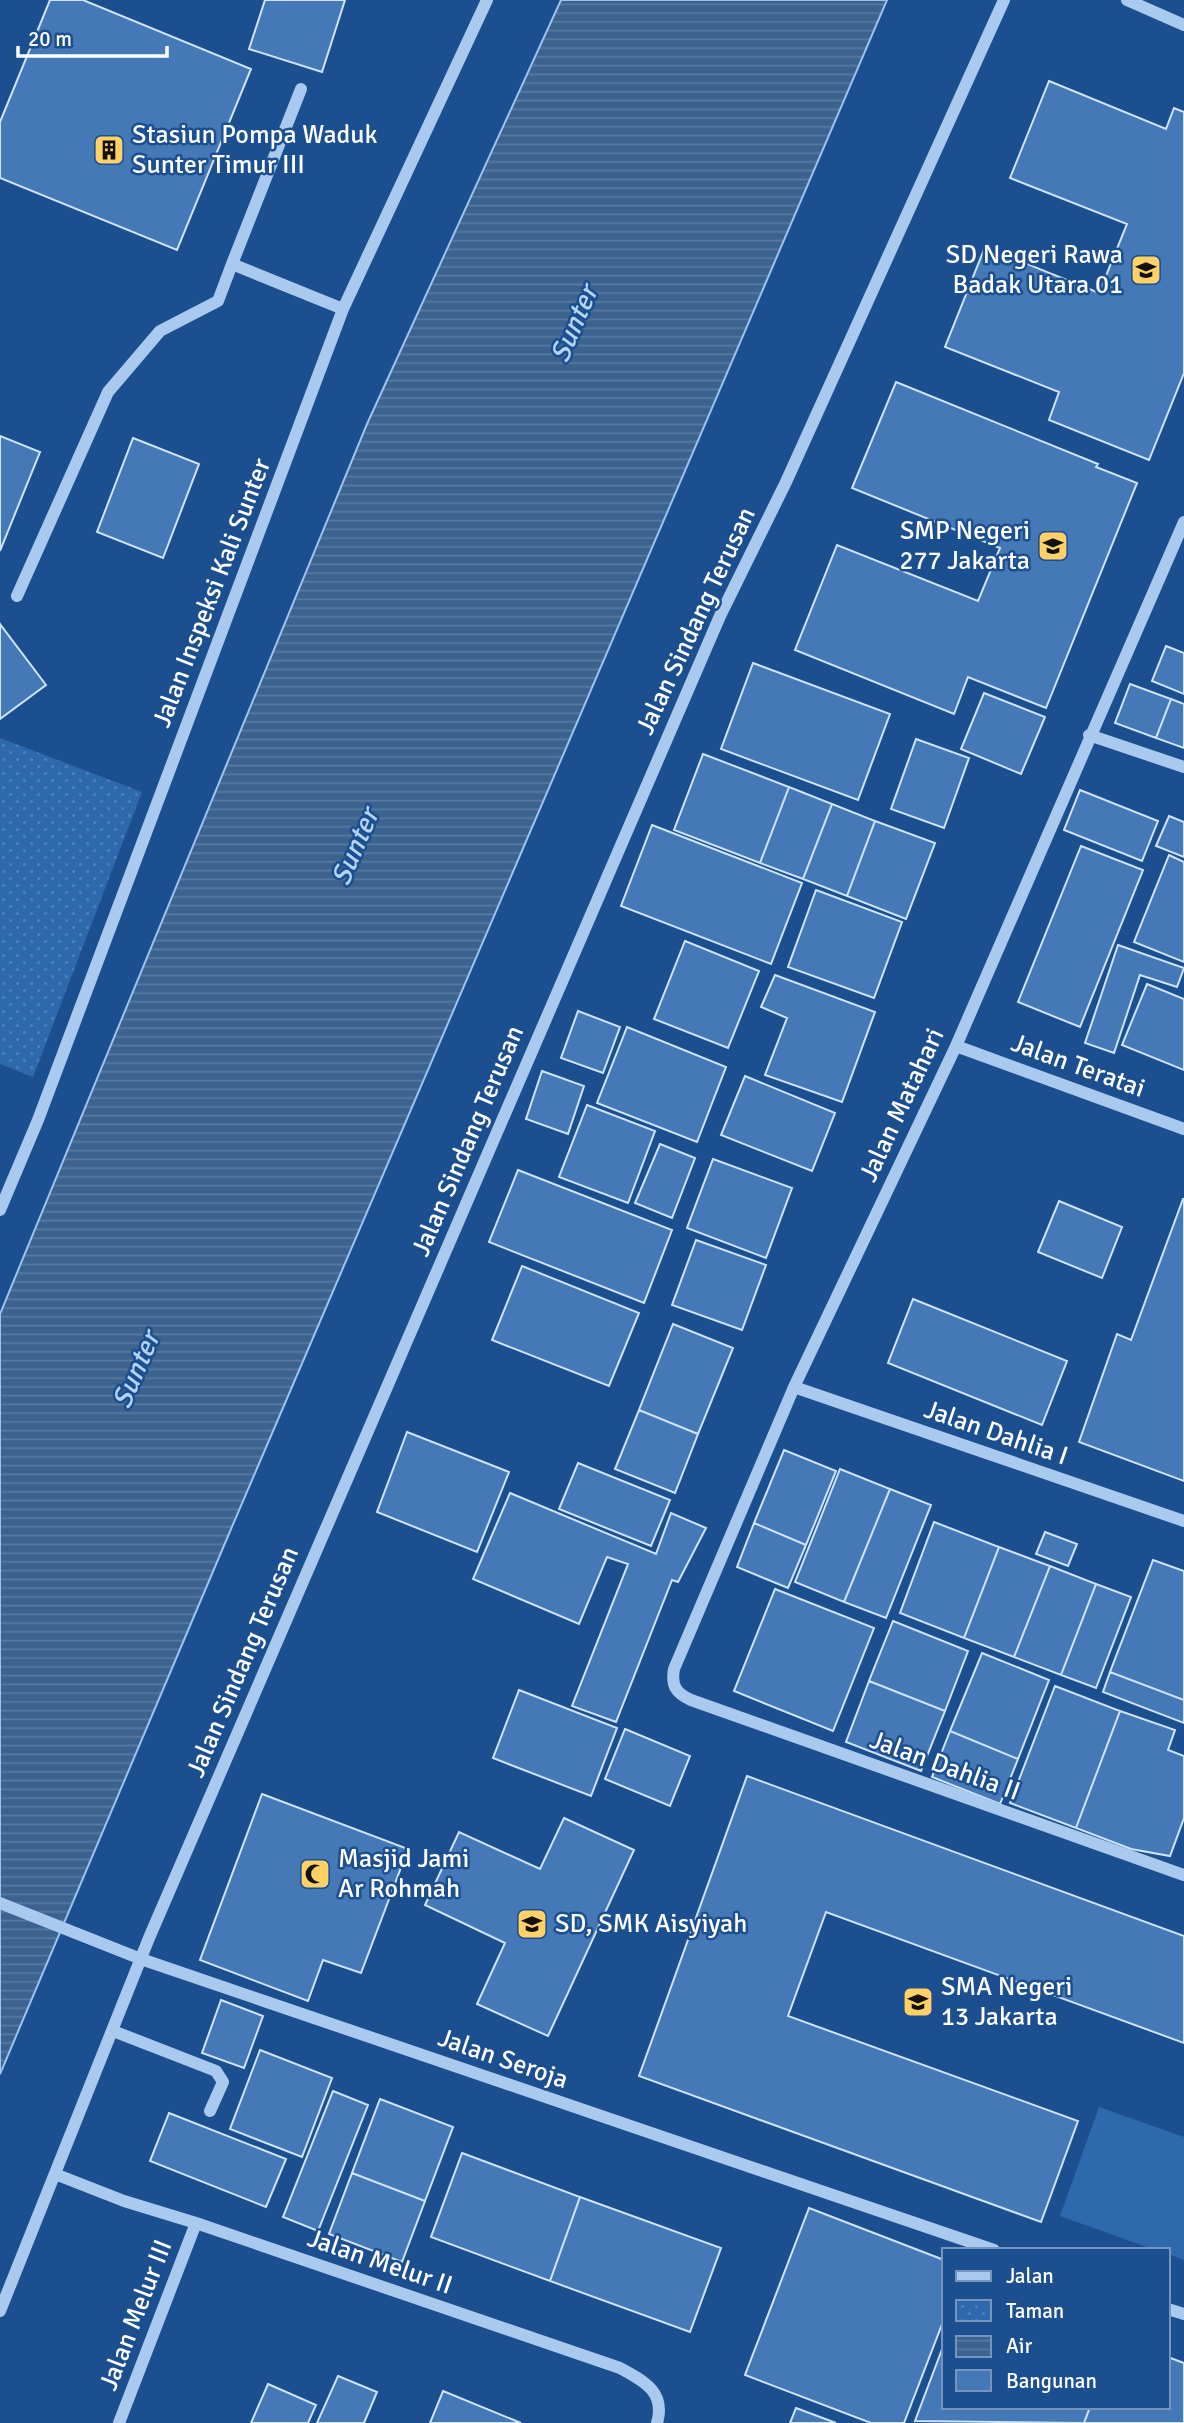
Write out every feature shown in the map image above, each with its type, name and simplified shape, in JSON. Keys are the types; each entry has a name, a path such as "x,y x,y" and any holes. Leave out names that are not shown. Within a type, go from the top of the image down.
{"street":[{"name":"Jalan Inspeksi Kali Sunter","path":"0,1210 48,1094 343,309 487,0"},
{"name":"Jalan Sindang Terusan","path":"0,2311 141,1959 720,616 786,482 1004,0"},
{"path":"1127,0 1184,25"},
{"path":"17,596 108,392 160,331 218,301 301,89"},
{"path":"232,264 343,309"},
{"name":"Jalan Matahari","path":"691,1700 674,1688 674,1669 794,1387 956,1046 1089,735 1184,522"},
{"path":"1089,735 1184,767"},
{"name":"Jalan Teratai","path":"956,1046 1184,1129"},
{"name":"Jalan Dahlia I","path":"794,1387 1184,1521"},
{"name":"Jalan Dahlia II","path":"691,1700 1184,1875"},
{"name":"Jalan Seroja","path":"0,1903 141,1959 989,2248"},
{"path":"113,2031 216,2071 223,2082 210,2111"},
{"name":"Jalan Melur II","path":"55,2175 124,2201 196,2223 620,2368 643,2381 655,2393 660,2412 657,2423"},
{"name":"Jalan Melur III","path":"119,2423 196,2223"}],"green space":[{"path":"0,738 142,792 33,1077 0,1064"},
{"path":"1099,2107 1184,2137 1184,2260 1170,2255 1170,2248 1149,2248 1060,2216"}],"water":[{"name":"Sunter","path":"561,0 887,0 0,2074 0,1314 367,424"}],"building":[{"name":"Stasiun Pompa Waduk Sunter Timur III","path":"50,0 83,0 251,69 177,250 0,178 0,122"},
{"path":"265,0 345,0 322,72 249,49"},
{"name":"SD Negeri Rawa Badak Utara 01","path":"1049,81 1166,129 1174,108 1184,112 1184,373 1149,460 1049,420 1059,392 945,347 985,247 1099,293 1127,224 1010,178"},
{"name":"SMP Negeri 277 Jakarta","path":"896,382 1098,464 1096,467 1137,483 1046,708 968,677 954,714 795,650 837,545 978,601 1000,548 852,488"},
{"path":"0,436 40,452 0,551"},
{"path":"133,438 199,464 163,558 97,532"},
{"path":"0,624 46,685 0,719"},
{"path":"1166,646 1184,653 1184,694 1152,681"},
{"path":"753,663 890,714 858,800 721,749"},
{"path":"1130,684 1171,699 1156,738 1115,723"},
{"path":"984,693 1045,717 1021,774 961,749"},
{"path":"1171,699 1184,704 1184,748 1156,738"},
{"path":"916,739 969,758 944,828 891,809"},
{"path":"703,754 789,787 760,863 674,830"},
{"path":"789,787 832,804 803,879 760,863"},
{"path":"1080,790 1158,821 1142,861 1064,830"},
{"path":"832,804 875,821 847,896 803,879"},
{"path":"1169,816 1184,822 1184,857 1156,846"},
{"path":"875,821 935,843 906,919 847,896"},
{"path":"652,825 802,883 771,964 621,906"},
{"path":"1081,846 1143,870 1080,1027 1018,1002"},
{"path":"1169,855 1184,862 1184,962 1134,942"},
{"path":"816,890 902,922 874,998 788,967"},
{"path":"685,941 759,971 728,1048 654,1019"},
{"path":"1118,945 1184,968 1177,987 1140,975 1114,1053 1085,1043"},
{"path":"775,975 875,1012 842,1102 765,1075 787,1018 761,1007"},
{"path":"1147,984 1184,999 1184,1070 1122,1045"},
{"path":"578,1011 620,1027 603,1073 561,1058"},
{"path":"627,1027 726,1067 697,1142 597,1103"},
{"path":"542,1071 584,1086 568,1134 526,1119"},
{"path":"745,1076 835,1113 812,1171 721,1135"},
{"path":"587,1105 655,1131 628,1203 559,1177"},
{"path":"660,1144 695,1158 672,1218 635,1203"},
{"path":"713,1159 792,1188 766,1258 687,1228"},
{"path":"518,1170 672,1230 644,1303 489,1242"},
{"path":"1183,1199 1184,1481 1079,1442 1117,1334 1131,1340"},
{"path":"1059,1201 1122,1227 1102,1278 1038,1252"},
{"path":"696,1240 766,1265 742,1330 672,1305"},
{"path":"522,1266 639,1313 609,1386 492,1340"},
{"path":"913,1299 1067,1361 1042,1425 888,1363"},
{"path":"673,1324 733,1348 698,1434 639,1410"},
{"path":"639,1410 698,1434 675,1493 615,1469"},
{"path":"407,1432 509,1472 477,1552 377,1512"},
{"path":"784,1450 836,1471 806,1545 754,1523"},
{"path":"578,1463 670,1500 651,1546 559,1509"},
{"path":"840,1469 890,1489 844,1602 795,1582"},
{"path":"890,1489 931,1505 886,1618 844,1602"},
{"path":"510,1493 656,1554 671,1513 706,1528 678,1582 672,1580 616,1722 572,1706 628,1564 607,1557 579,1624 473,1579"},
{"path":"934,1522 999,1547 964,1638 900,1613"},
{"path":"754,1523 806,1545 788,1588 737,1567"},
{"path":"1045,1532 1077,1544 1068,1566 1036,1554"},
{"path":"999,1547 1050,1566 1014,1657 964,1638"},
{"path":"1153,1560 1184,1571 1184,1700 1110,1672"},
{"path":"1050,1566 1096,1584 1061,1675 1014,1657"},
{"path":"1096,1584 1131,1597 1096,1688 1061,1675"},
{"path":"775,1589 874,1628 833,1731 734,1691"},
{"path":"893,1621 968,1651 945,1711 869,1681"},
{"path":"982,1653 1049,1680 1018,1759 950,1731"},
{"path":"1110,1672 1184,1700 1184,1723 1103,1692"},
{"path":"869,1681 945,1711 921,1771 846,1742"},
{"path":"1055,1686 1120,1711 1076,1828 1010,1803"},
{"path":"519,1690 617,1728 591,1796 493,1758"},
{"path":"1120,1711 1175,1730 1168,1750 1184,1756 1184,1818 1170,1856 1131,1849 1076,1828"},
{"path":"625,1729 690,1756 670,1806 605,1779"},
{"path":"950,1731 1018,1759 1000,1804 932,1777"},
{"path":"747,1776 1184,1936 1184,2043 826,1912 788,2016 1078,2121 1041,2222 639,2076"},
{"name":"Masjid Jami Ar Rohmah","path":"262,1794 408,1849 361,1973 323,1960 308,2001 200,1960"},
{"name":"SD, SMK Aisyiyah","path":"564,1818 634,1850 548,2036 477,2004 505,1943 425,1905 459,1832 540,1869"},
{"path":"221,2000 263,2016 244,2068 202,2053"},
{"path":"260,2050 332,2078 302,2157 230,2129"},
{"path":"333,2091 368,2105 318,2231 283,2217"},
{"path":"380,2099 453,2127 425,2201 352,2173"},
{"path":"169,2113 286,2159 266,2207 150,2161"},
{"path":"462,2153 580,2197 550,2281 431,2237"},
{"path":"352,2173 425,2201 402,2262 329,2234"},
{"path":"580,2197 721,2248 690,2332 550,2281"},
{"path":"809,2208 942,2259 942,2324 904,2423 871,2423 745,2375"},
{"path":"942,2349 942,2409 1089,2409 1084,2423 915,2421"},
{"path":"1170,2358 1184,2363 1184,2423 1084,2423 1089,2409 1170,2409"},
{"path":"338,2376 377,2392 364,2423 317,2423"},
{"path":"268,2384 316,2405 308,2423 251,2423"},
{"path":"443,2391 521,2423 430,2423"},
{"path":"796,2408 836,2423 790,2423"}],"place":[{"name":"Stasiun Pompa Waduk Sunter Timur III","path":"109,150"},
{"name":"SD Negeri Rawa Badak Utara 01","path":"1146,270"},
{"name":"SMP Negeri 277 Jakarta","path":"1053,546"},
{"name":"Masjid Jami Ar Rohmah","path":"315,1874"},
{"name":"SD, SMK Aisyiyah","path":"532,1924"},
{"name":"SMA Negeri 13 Jakarta","path":"918,2002"}]}
